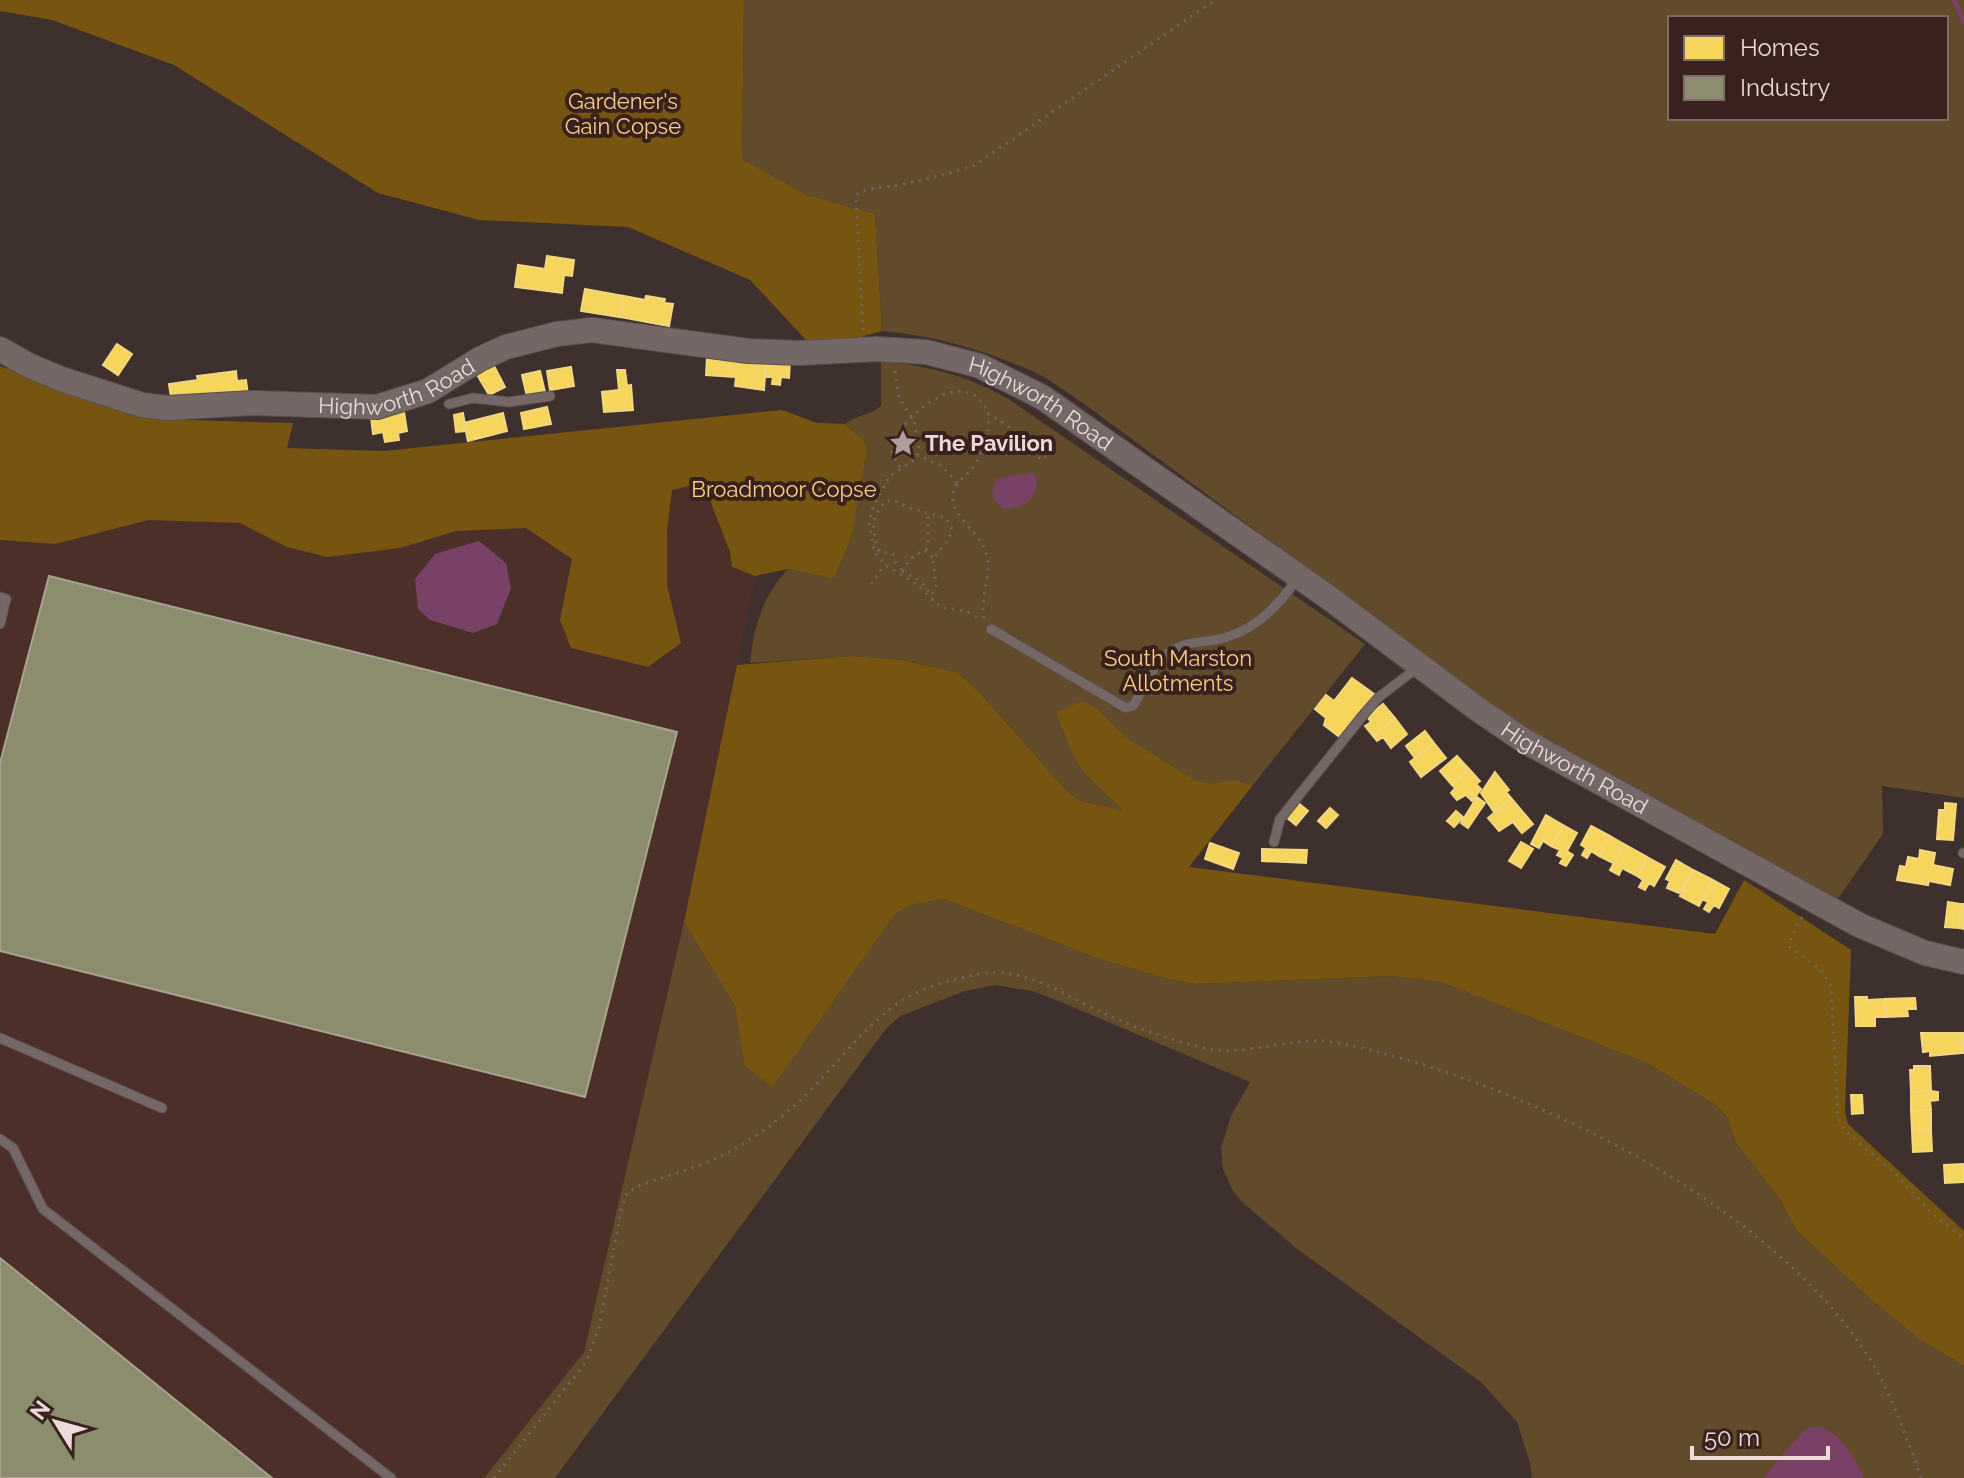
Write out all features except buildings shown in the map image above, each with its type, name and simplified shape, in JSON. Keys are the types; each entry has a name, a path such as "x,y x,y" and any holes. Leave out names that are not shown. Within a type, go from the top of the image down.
{"street":[{"name":"Highworth Road","path":"0,349 61,379 142,405 167,408 252,403 377,407 428,391 506,347 582,331 617,332 748,351 800,353 893,349 948,355 1028,388 1299,576 1523,740 1881,935 1925,953 1964,962"}],"lane":[{"path":"462,370 473,398"},
{"path":"449,404 473,398 509,402 550,396"},
{"path":"988,625 1126,708 1135,703 1168,653 1186,644 1222,638 1244,630 1275,607 1299,576"},
{"path":"0,597 6,599 0,624"},
{"path":"1274,842 1280,819 1365,713 1379,697 1420,666"},
{"path":"0,1038 162,1108"},
{"path":"0,1139 13,1148 43,1209 391,1478"}],"path":[{"path":"863,350 861,247 856,195 866,188 885,188 975,165 1215,0"},
{"path":"876,552 874,518 886,501 893,500 909,508 946,518 952,529 949,539 934,558 936,586 932,595 919,580 885,564 876,552 870,517 885,485 919,450 912,419 899,398 893,349"},
{"path":"900,467 893,458 897,436 936,397 963,391 974,395 988,413 1038,446"},
{"path":"988,413 982,450 954,494 956,510 987,553 983,605 988,625"},
{"path":"917,455 942,466 958,484"},
{"path":"899,570 926,550 928,513"},
{"path":"926,550 934,558"},
{"path":"876,552 893,554 899,570 945,608 966,611 988,625"},
{"path":"871,584 885,564"},
{"path":"1812,900 1791,937 1790,947 1820,969 1831,986 1840,1123 1849,1135 1903,1181 1931,1213 1964,1238"},
{"path":"494,1478 587,1361 599,1327 621,1211 630,1190 722,1156 749,1139 798,1102 864,1032 903,1000 990,972 1040,981 1110,1016 1209,1049 1236,1051 1323,1041 1417,1061 1497,1090 1632,1155 1677,1180 1731,1217 1813,1289 1870,1359 1894,1406 1921,1478"}],"shaded area":[{"path":"777,471 690,897 584,1352 484,1478 0,1478 0,475"},
{"path":"1032,473 1036,476 1036,490 1024,504 1004,509 995,501 992,491 998,478"},
{"path":"479,541 506,563 511,588 497,624 473,633 430,620 418,609 415,579 435,554"},
{"path":"1815,1426 1839,1439 1851,1453 1864,1478 1763,1478 1803,1431"}],"green space":[{"name":"Gardener's Gain Copse","path":"0,0 744,0 742,159 808,195 875,214 882,331 836,344 808,342 750,280 628,227 479,220 378,193 174,65 52,20 0,11"},
{"path":"744,0 1964,0 1964,798 1882,786 1883,834 1835,903 1549,747 1044,377 958,344 882,331 875,214 808,195 742,159"},
{"name":"South Marston Allotments","path":"881,360 946,373 1007,398 1365,644 1188,867 1124,812 1081,801 1067,791 959,673 903,660 853,656 750,663 761,613 772,590 788,569 834,579 851,538 865,441 845,424 881,406"},
{"name":"Broadmoor Copse","path":"0,366 153,419 293,423 287,448 384,451 782,410 817,423 845,424 865,441 866,454 851,538 834,579 788,569 755,576 732,567 730,552 708,495 689,486 672,490 667,531 667,585 681,643 648,667 571,648 560,620 572,559 526,528 456,531 400,548 327,557 287,547 240,523 149,520 55,544 0,540"},
{"path":"853,656 903,660 959,673 1067,791 1081,801 1123,811 1079,765 1056,712 1082,701 1096,708 1128,739 1196,781 1212,784 1234,780 1252,786 1189,867 1715,934 1744,880 1851,950 1845,1112 1848,1124 1964,1231 1964,1366 1919,1339 1869,1298 1797,1231 1779,1198 1736,1143 1728,1118 1717,1106 1649,1064 1441,982 1392,976 1195,984 1099,959 944,899 914,904 895,914 772,1087 745,1066 735,1006 684,922 737,665"},
{"path":"944,899 1099,959 1195,984 1392,976 1441,982 1649,1064 1717,1106 1728,1118 1736,1143 1779,1198 1797,1231 1869,1298 1919,1339 1964,1366 1964,1478 1532,1478 1517,1422 1482,1383 1296,1248 1233,1191 1223,1169 1221,1148 1231,1116 1250,1082 1056,1000 1032,991 994,985 965,991 900,1016 885,1030 555,1478 484,1478 584,1352 684,922 735,1006 742,1035 841,988 895,914 914,904"}],"waterway":[{"path":"1954,0 1964,22"}],"place":[{"name":"The Pavilion","path":"903,443"}]}
